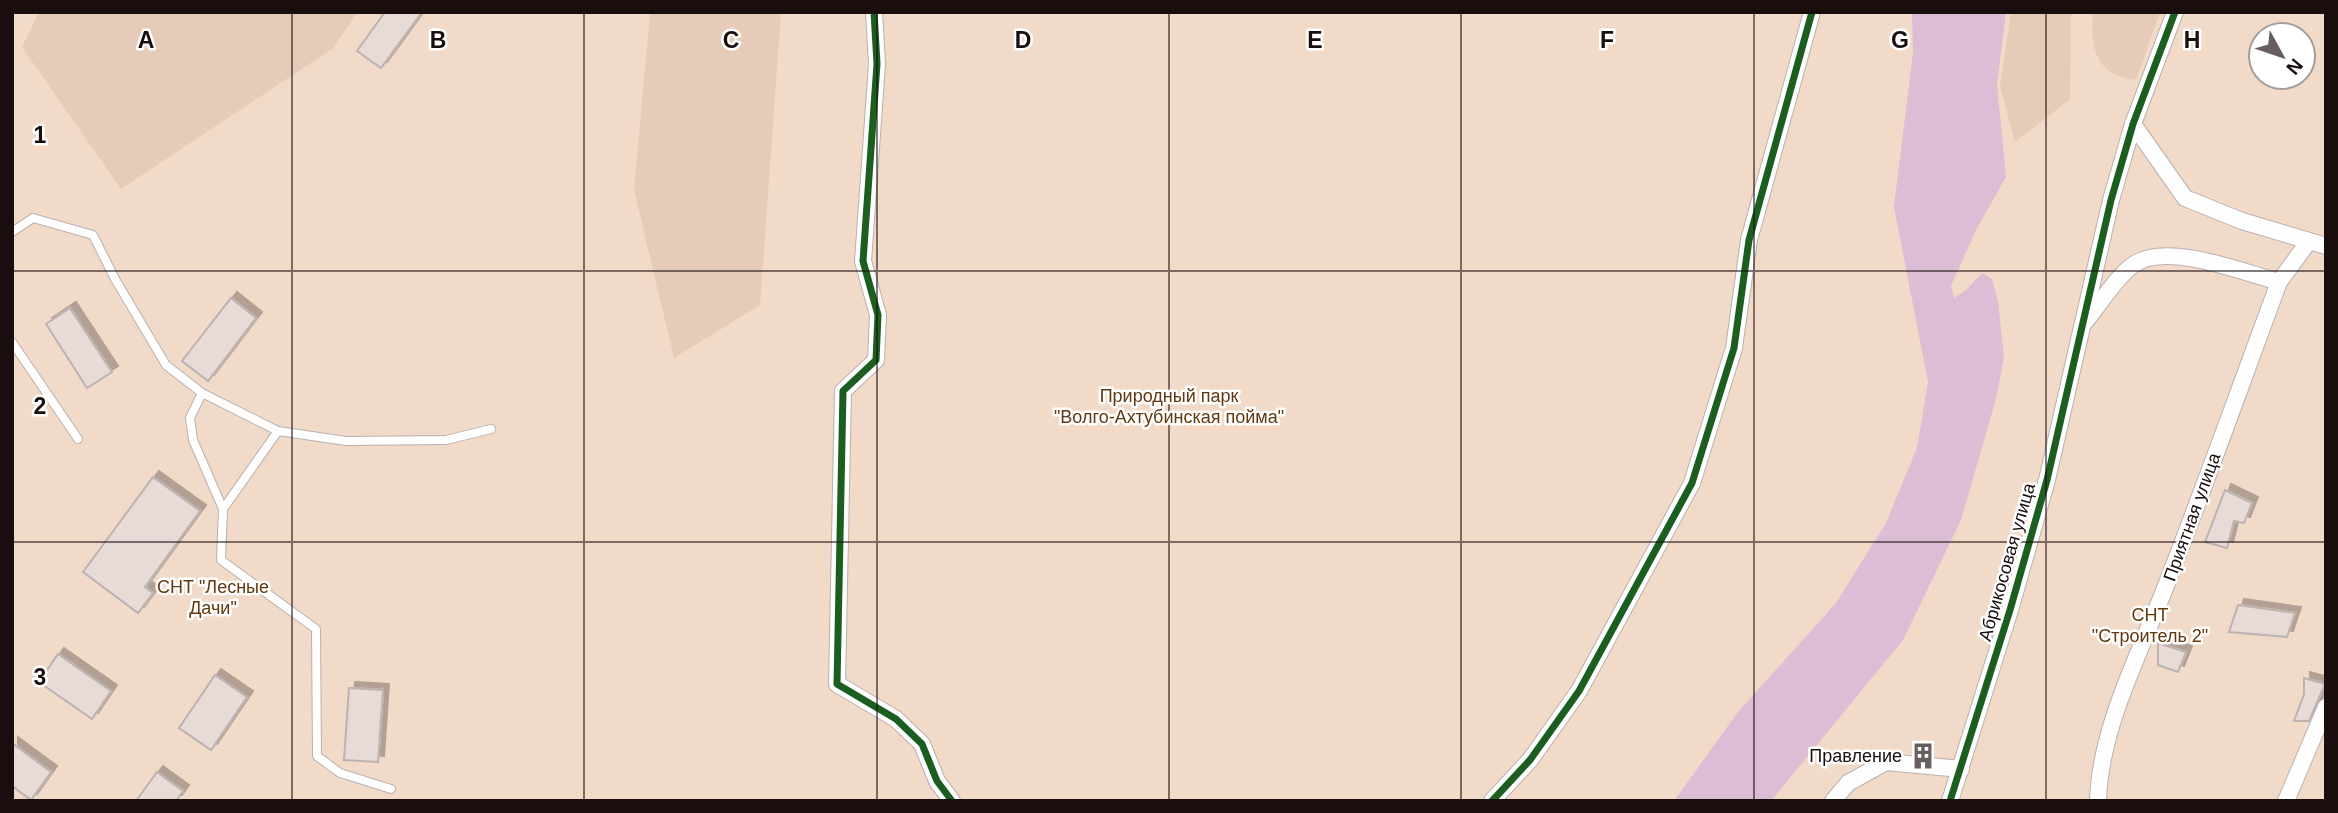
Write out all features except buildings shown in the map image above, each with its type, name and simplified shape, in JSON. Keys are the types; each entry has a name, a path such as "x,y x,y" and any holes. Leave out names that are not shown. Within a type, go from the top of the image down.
{"street":[{"path":"874,12 877,64 863,261 878,315 876,360 844,391 837,684 896,719 922,744 937,781 952,801"},
{"path":"1492,801 1530,760 1579,691 1692,483 1734,348 1749,240 1812,12"},
{"name":"Абрикосовая улица","path":"1950,801 2047,481 2110,200 2133,124 2175,12"},
{"path":"2133,124 2185,198 2242,222 2326,246"},
{"name":"Приятная улица","path":"2098,801 2098,775 2129,675 2166,585 2279,282 2309,242"},
{"path":"2080,328 2133,265 2157,255 2191,258 2279,282"},
{"path":"2286,801 2326,706"},
{"path":"1833,801 1848,783 1886,762 1961,769"}],"lane":[{"path":"12,232 33,218 93,234 166,365 202,393 278,431 346,441 371,441 446,440 491,429"},
{"path":"12,342 78,439"},
{"path":"202,393 190,418 193,440 223,509 221,560 316,629 317,757 340,773 391,789"},
{"path":"223,509 278,431"}],"green space":[{"name":"Природный парк \"Волго-Ахтубинская пойма\"","path":"12,12 2326,12 2326,801 12,801"}],"shaded area":[{"path":"39,12 358,12 332,49 121,189 22,47"},
{"path":"650,12 781,12 760,305 674,358 634,190"},
{"path":"1912,12 2006,12 1997,85 2006,177 1976,230 1951,286 1954,298 1982,273 1992,279 1998,302 2004,357 1996,399 1961,520 1903,640 1771,801 1674,801 1738,712 1836,603 1886,523 1917,448 1928,382 1894,207 1913,52"},
{"path":"2011,12 2071,12 2070,99 2015,142 2000,86"},
{"path":"2093,12 2160,12 2136,80 2112,73 2098,58 2094,48"}],"cycle path":[{"path":"874,12 877,64 863,261 878,315 876,360 843,391 837,684 896,719 922,744 937,781 952,801"},
{"path":"1492,801 1530,760 1579,691 1692,483 1734,348 1749,240 1812,12"},
{"path":"1950,801 2010,610 2047,480 2111,200 2133,124 2175,12"}],"place":[{"name":"Правление","path":"1923,756"}],"park label":[{"name":"СНТ \"Лесные Дачи\"","path":"213,597"},
{"name":"СНТ \"Строитель 2\"","path":"2150,625"}]}
